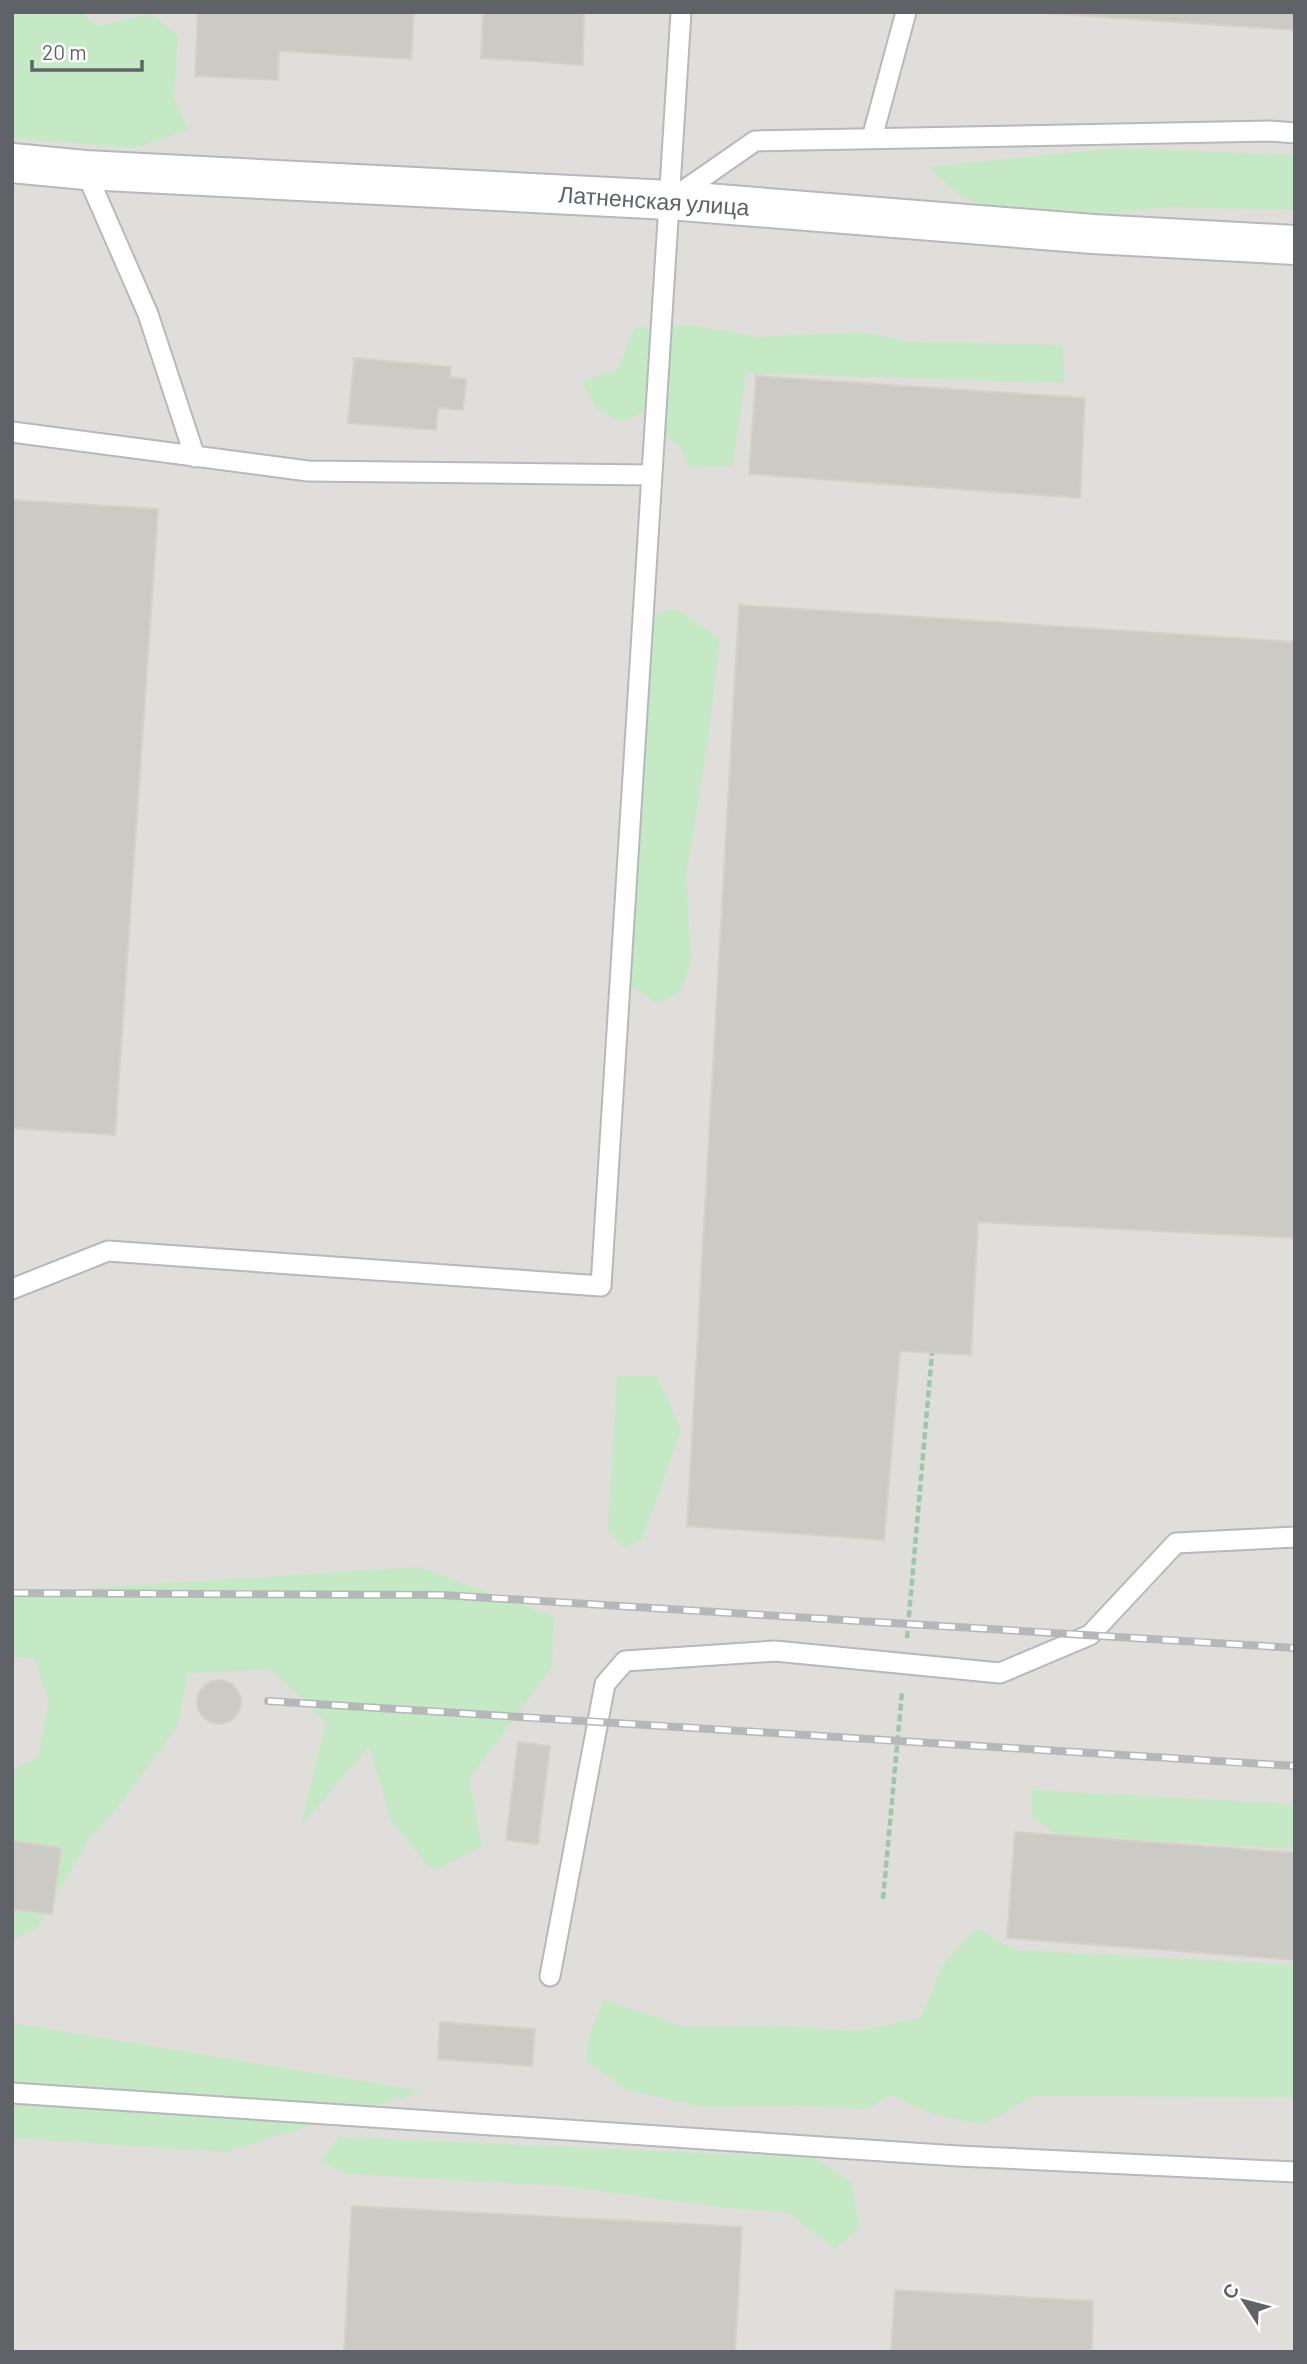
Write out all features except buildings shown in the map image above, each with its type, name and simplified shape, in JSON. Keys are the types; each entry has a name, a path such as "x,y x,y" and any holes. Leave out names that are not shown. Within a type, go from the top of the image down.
{"street":[{"name":"Латненская улица","path":"12,163 85,170 669,200 1093,234 1295,245"}],"lane":[{"path":"12,1289 108,1251 601,1286 681,12"},
{"path":"872,138 906,12"},
{"path":"669,200 755,141 1270,131 1295,133"},
{"path":"85,170 148,314 195,457"},
{"path":"12,432 308,471 650,475"},
{"path":"550,1976 605,1684 625,1661 775,1651 1000,1674 1090,1635 1176,1543 1295,1537"},
{"path":"12,2093 958,2156 1295,2172"}],"path":[{"path":"907,1640 932,1353"},
{"path":"883,1899 903,1681"}],"shaded area":[{"path":"12,12 1295,12 1295,2352 12,2352"}],"green space":[{"path":"12,12 80,12 98,26 150,14 178,35 174,99 188,130 134,148 12,138"},
{"path":"1115,148 1295,155 1295,210 1169,207 1094,215 1032,208 990,208 961,196 928,167"},
{"path":"692,325 758,337 860,332 913,342 1063,345 1064,383 746,373 733,466 690,468 682,450 643,413 619,421 597,409 582,382 618,369 635,328"},
{"path":"677,609 720,639 707,746 686,875 691,962 682,989 658,1004 631,986 641,617"},
{"path":"617,1376 657,1376 681,1430 642,1540 623,1547 608,1531"},
{"path":"419,1567 554,1617 552,1667 469,1779 482,1846 433,1871 391,1821 369,1746 301,1826 326,1722 272,1670 188,1673 177,1727 123,1800 88,1841 37,1928 12,1940 12,1771 38,1757 49,1701 34,1659 12,1657 12,1593"},
{"path":"1032,1790 1295,1804 1295,1849 1057,1835 1032,1817"},
{"path":"976,1928 1015,1950 1295,1965 1295,2097 1033,2096 983,2125 930,2113 890,2095 868,2109 797,2106 702,2107 627,2090 586,2061 591,2030 604,2000 685,2027 777,2026 857,2031 921,2018 942,1966"},
{"path":"12,2023 424,2091 225,2152 12,2138"},
{"path":"339,2137 814,2158 851,2182 859,2228 834,2249 790,2213 719,2207 563,2186 347,2174 320,2161"}],"railway":[{"path":"12,1593 442,1595 1295,1648"},
{"path":"268,1701 1295,1766"}]}
